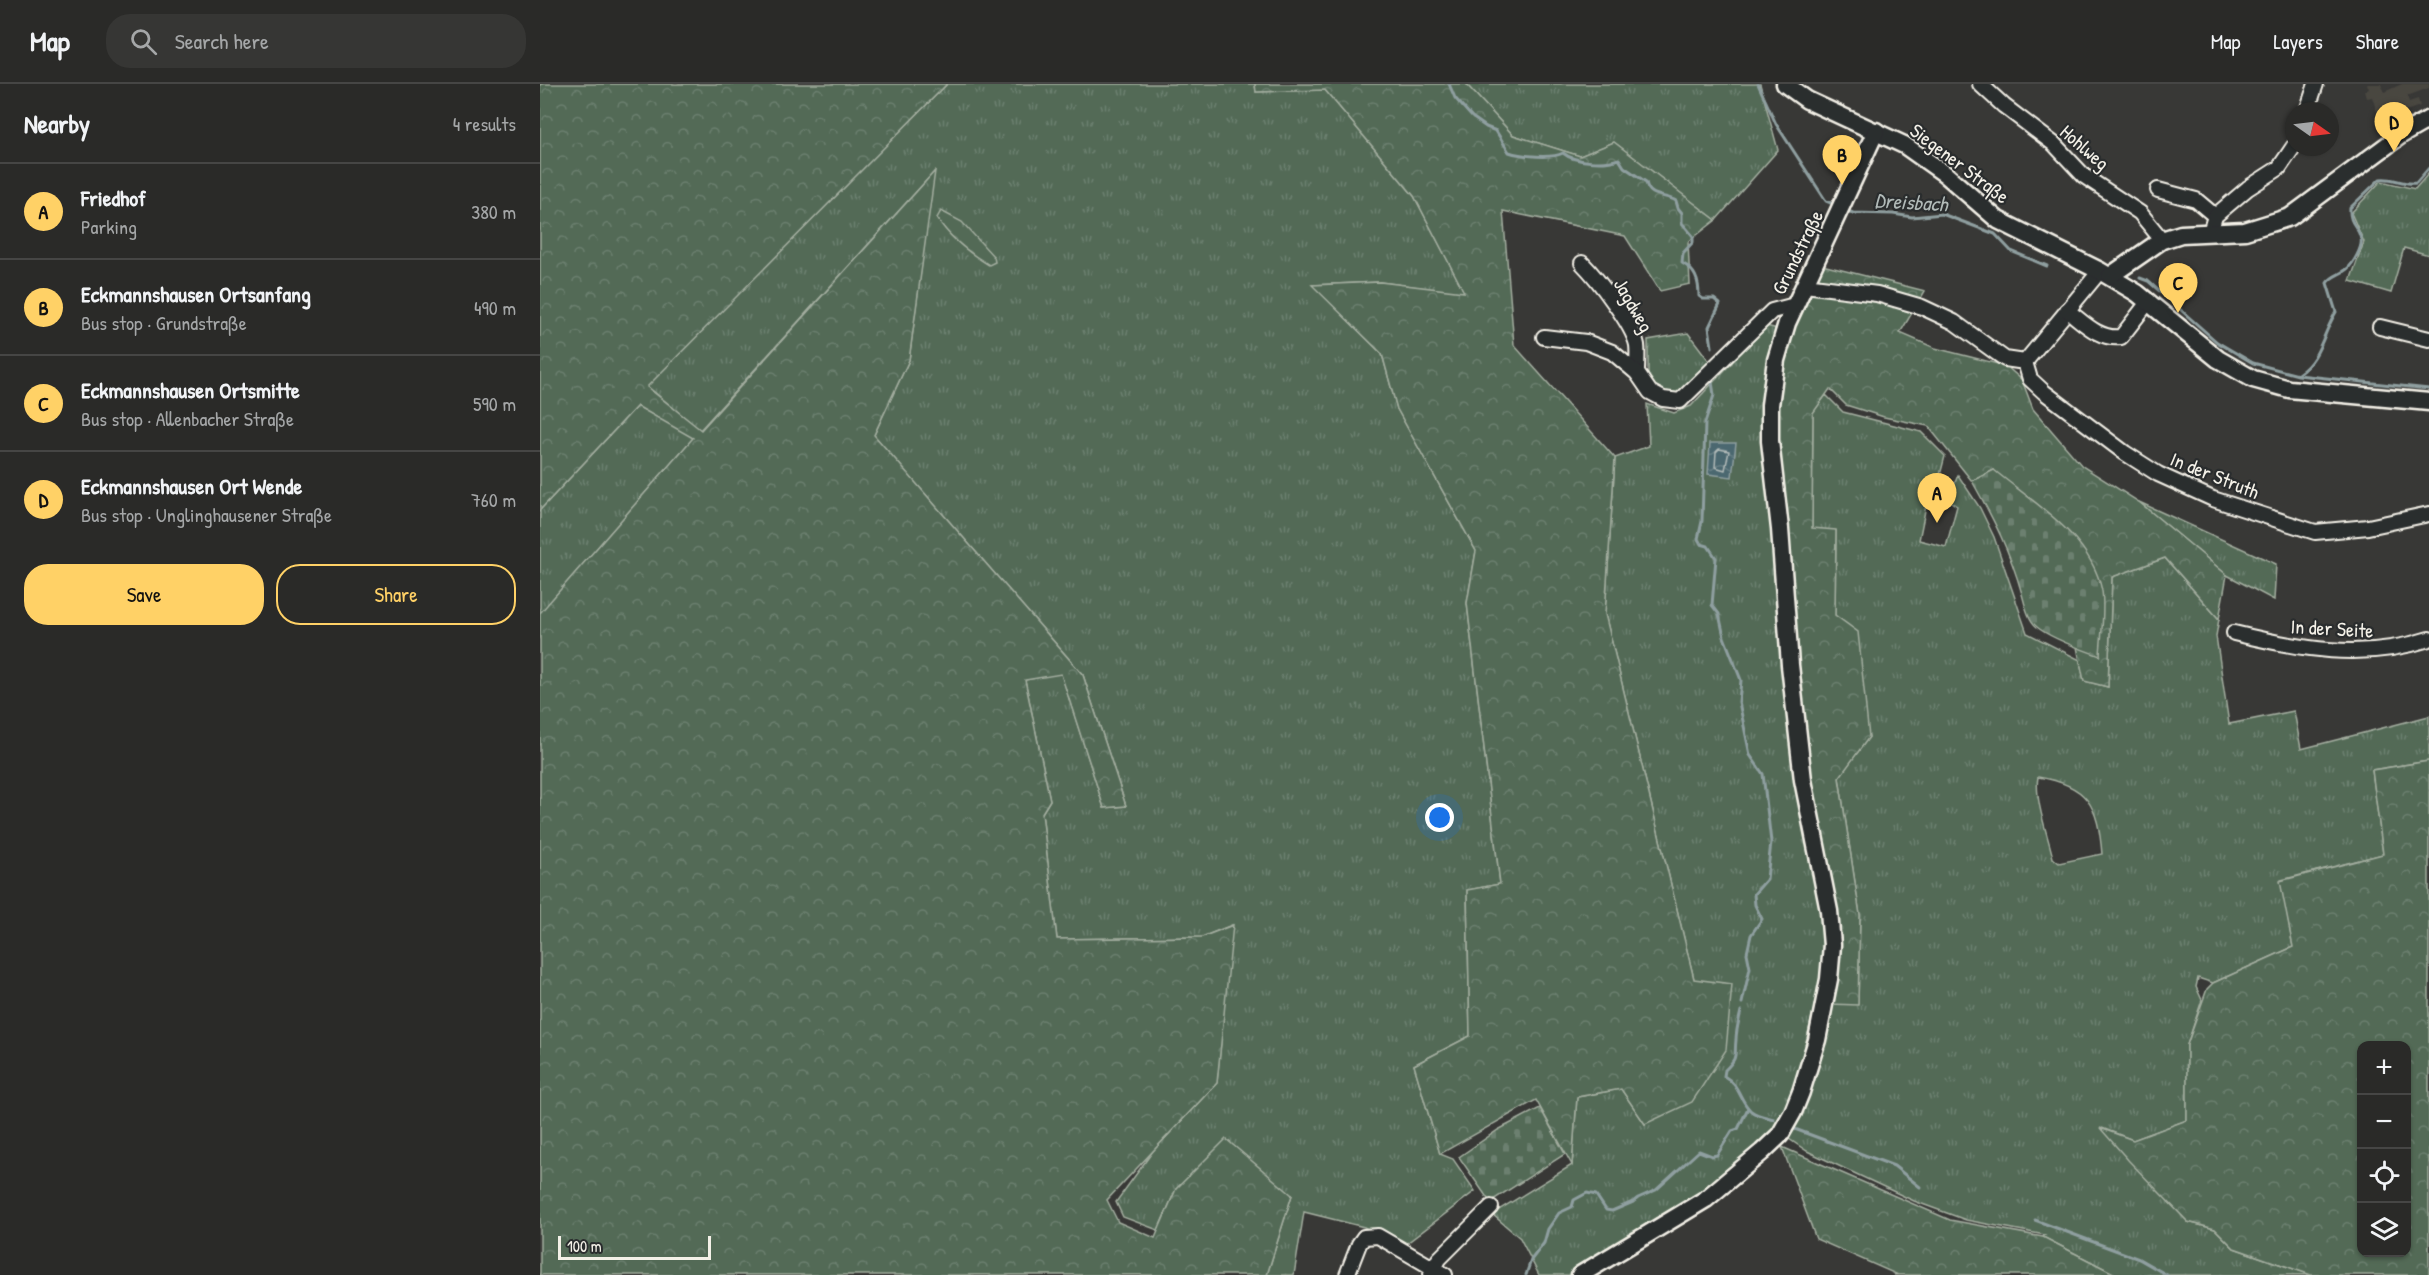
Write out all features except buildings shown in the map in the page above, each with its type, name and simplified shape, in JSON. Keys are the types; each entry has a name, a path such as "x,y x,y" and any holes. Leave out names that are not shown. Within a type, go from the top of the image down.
{"main road":[{"name":"Siegener Straße","path":"1785,84 1807,100 1904,145 1945,174 1998,220 2105,274 2148,302 2218,358 2253,379 2289,389 2429,402"},
{"path":"2105,274 2162,240 2181,234 2245,231 2290,217 2401,135 2429,119"},
{"name":"Grundstraße","path":"1580,1275 1706,1199 1780,1135 1801,1092 1816,1040 1829,979 1832,945 1829,911 1803,780 1770,441 1770,405 1776,360 1787,323 1876,131"}],"street":[{"name":"Hohlweg","path":"1980,84 2004,106 2054,144 2084,176 2140,213 2162,240"},
{"path":"2310,102 2316,84"},
{"path":"2210,233 2215,216 2248,188 2279,168 2287,156"},
{"path":"2157,190 2196,200 2215,216"},
{"name":"Jagdweg","path":"1582,263 1599,283 1632,333 1637,345 1637,373"},
{"path":"1805,285 1877,294 1922,307 1954,322 2005,359 2025,362 2067,310 2105,274"},
{"path":"2067,310 2100,335 2114,338 2121,337 2148,302"},
{"path":"1544,337 1586,342 1597,346 1625,361 1637,373 1650,392 1663,399 1680,401 1773,311 1795,305"},
{"path":"2380,327 2429,339"},
{"name":"In der Struth","path":"2025,362 2030,379 2044,392 2125,453 2158,474 2213,500 2315,532 2368,527 2429,514"},
{"name":"In der Seite","path":"2234,633 2287,646 2355,653 2378,651 2429,639"},
{"path":"1347,1275 1359,1244 1364,1237 1371,1236 1385,1239 1437,1273 1439,1259 1491,1207"}],"shaded area":[{"path":"2367,84 2381,84 2384,92 2402,84 2429,84 2429,88 2407,96 2409,102 2418,99 2420,106 2403,112 2401,107 2378,115 2372,97 2367,98 2365,91 2369,89"}],"green space":[{"path":"540,84 947,84 647,387 701,430 935,171 909,360 874,435 1083,675 1126,806 1104,808 1061,674 1025,680 1050,800 1042,813 1057,939 1202,937 1233,925 1217,1083 1107,1200 1118,1222 1155,1238 1176,1189 1226,1139 1292,1195 1267,1275 540,1275 540,613 693,438 637,406 540,510"},
{"path":"947,84 1255,84 1256,92 1325,90 1414,196 1465,293 1380,282 1313,285 1382,354 1397,409 1476,551 1467,603 1500,884 1467,890 1470,1036 1414,1065 1440,1154 1453,1159 1475,1191 1403,1246 1364,1227 1304,1212 1294,1275 1267,1275 1292,1195 1176,1189 1158,1230 1123,1217 1116,1202 1153,1151 1217,1083 1232,925 1202,937 1057,939 1042,813 1050,800 1025,680 1061,673 1104,808 1126,806 1083,675 874,435 909,360 934,172 700,430 647,386"},
{"path":"1255,84 1466,84 1513,135 1580,156 1614,142 1716,220 1688,242 1690,284 1660,291 1625,236 1503,211 1514,345 1615,458 1605,614 1694,979 1732,984 1726,1050 1692,1102 1645,1124 1621,1089 1577,1097 1572,1165 1536,1100 1440,1154 1414,1065 1470,1036 1467,890 1500,884 1467,603 1476,551 1397,409 1382,354 1312,285 1380,282 1464,292 1414,196 1325,90 1256,92"},
{"path":"1466,84 1760,84 1778,150 1716,220 1614,142 1580,156 1513,135"},
{"path":"2429,173 2429,255 2404,248 2391,293 2350,281 2364,242 2351,213 2381,181 2415,189"},
{"path":"941,211 962,222 994,257 995,262 989,265 953,238 937,218"},
{"path":"1822,265 1925,291 1900,333 1935,348 2006,366 2022,380 2033,409 2082,466 2139,502 2227,575 2219,619 2165,558 2112,577 2108,687 2084,681 2077,647 2100,655 1994,470 1972,481 1928,426 1884,417 1846,405 1830,389 1813,413 1812,528 1836,530 1835,615 1858,632 1869,737 1839,778 1860,915 1858,1005 1830,1004 1835,945 1806,777 1794,665 1776,407 1782,359 1795,319"},
{"path":"1766,326 1778,329 1768,368 1761,433 1798,782 1823,923 1821,980 1790,1101 1769,1135 1701,1194 1571,1275 1539,1275 1520,1238 1492,1214 1572,1165 1577,1097 1621,1089 1645,1124 1694,979 1605,614 1615,458 1649,446 1647,404 1674,413 1691,406"},
{"path":"1688,333 1713,366 1679,396 1665,396 1648,383 1648,340"},
{"path":"1826,395 1843,412 1921,432 1945,456 1934,498 1928,496 1919,540 1946,547 1957,506 1948,500 1958,475 1980,508 1994,537 2027,633 2080,660 2084,681 2108,687 2112,577 2165,558 2219,619 2216,636 2229,724 2294,711 2301,749 2429,716 2429,761 2372,770 2383,854 2281,880 2293,947 2213,983 2198,978 2196,987 2202,1000 2187,1045 2187,1120 2133,1140 2102,1128 2188,1222 2215,1229 2234,1248 2311,1275 2117,1275 2043,1237 2045,1235 1966,1220 1914,1201 1807,1151 1786,1137 1830,1004 1858,1004 1860,915 1839,777 1869,737 1835,616 1836,531 1812,529 1813,412","holes":["2038,777 2069,786 2087,800 2097,822 2102,854 2059,863 2053,858 2037,786"]},
{"path":"637,406 694,437 548,604 540,632 540,510"},
{"path":"1994,470 2059,523 2074,538 2096,571 2103,599 2100,656 2050,636 2031,620 2007,550 1972,481"},
{"path":"2139,502 2276,564 2274,600 2227,575"},
{"path":"2429,761 2429,1275 2311,1275 2234,1248 2215,1229 2188,1222 2100,1128 2133,1140 2187,1120 2187,1045 2207,989 2213,983 2293,947 2280,881 2383,854 2372,770"},
{"path":"1540,1108 1565,1154 1490,1202 1459,1157 1498,1130"},
{"path":"1782,1147 1950,1220 2043,1237 2117,1275 1894,1275 1896,1274 1816,1239"}],"water":[{"path":"1710,443 1736,443 1732,477 1708,474"}],"waterway":[{"path":"1449,84 1455,98 1472,117 1496,131 1509,152 1536,156 1563,153 1575,159 1590,162 1619,159 1624,167 1646,182 1654,194 1676,201 1682,213 1682,223 1693,236 1693,242 1683,253 1682,263 1695,276 1699,296 1703,299 1714,299 1720,304 1709,327 1712,347"},
{"name":"Dreisbach","path":"1758,84 1776,124 1826,201 1836,205"},
{"path":"2298,374 2316,354 2336,312 2327,283 2349,267 2360,246 2361,239 2352,222 2350,208 2380,179 2416,183 2429,168"},
{"name":"Dreisbach","path":"1845,210 1853,213 1912,217 1942,214 1995,234 2011,251 2047,266"},
{"name":"Dreisbach","path":"2140,278 2148,281 2217,342 2253,363 2298,375 2429,389"},
{"path":"1712,382 1714,395 1705,423 1702,521 1698,539 1701,544 1708,546 1716,558 1712,605 1719,614 1724,637 1741,680 1739,702 1750,755 1763,774 1771,842 1767,879 1754,894 1755,905 1762,919 1751,935 1747,953 1750,968 1742,1003"},
{"path":"1741,1011 1736,1033 1735,1056 1725,1070 1724,1076 1733,1084 1751,1111 1774,1119"},
{"path":"1526,1275 1531,1260 1544,1243 1548,1229 1559,1213 1572,1207 1574,1200 1587,1193 1596,1195 1606,1210 1612,1211 1656,1190 1699,1151 1712,1156 1717,1155 1732,1131 1738,1129 1748,1108"},
{"path":"1792,1128 1894,1166 1920,1187"},
{"path":"2035,1220 2139,1259 2167,1275"}],"place":[{"name":"Eckmannshausen Ort Wende","path":"2394,152"},
{"name":"Eckmannshausen Ortsanfang","path":"1842,185"},
{"name":"Eckmannshausen Ortsmitte","path":"2178,313"},
{"name":"Friedhof","path":"1937,523"}]}
